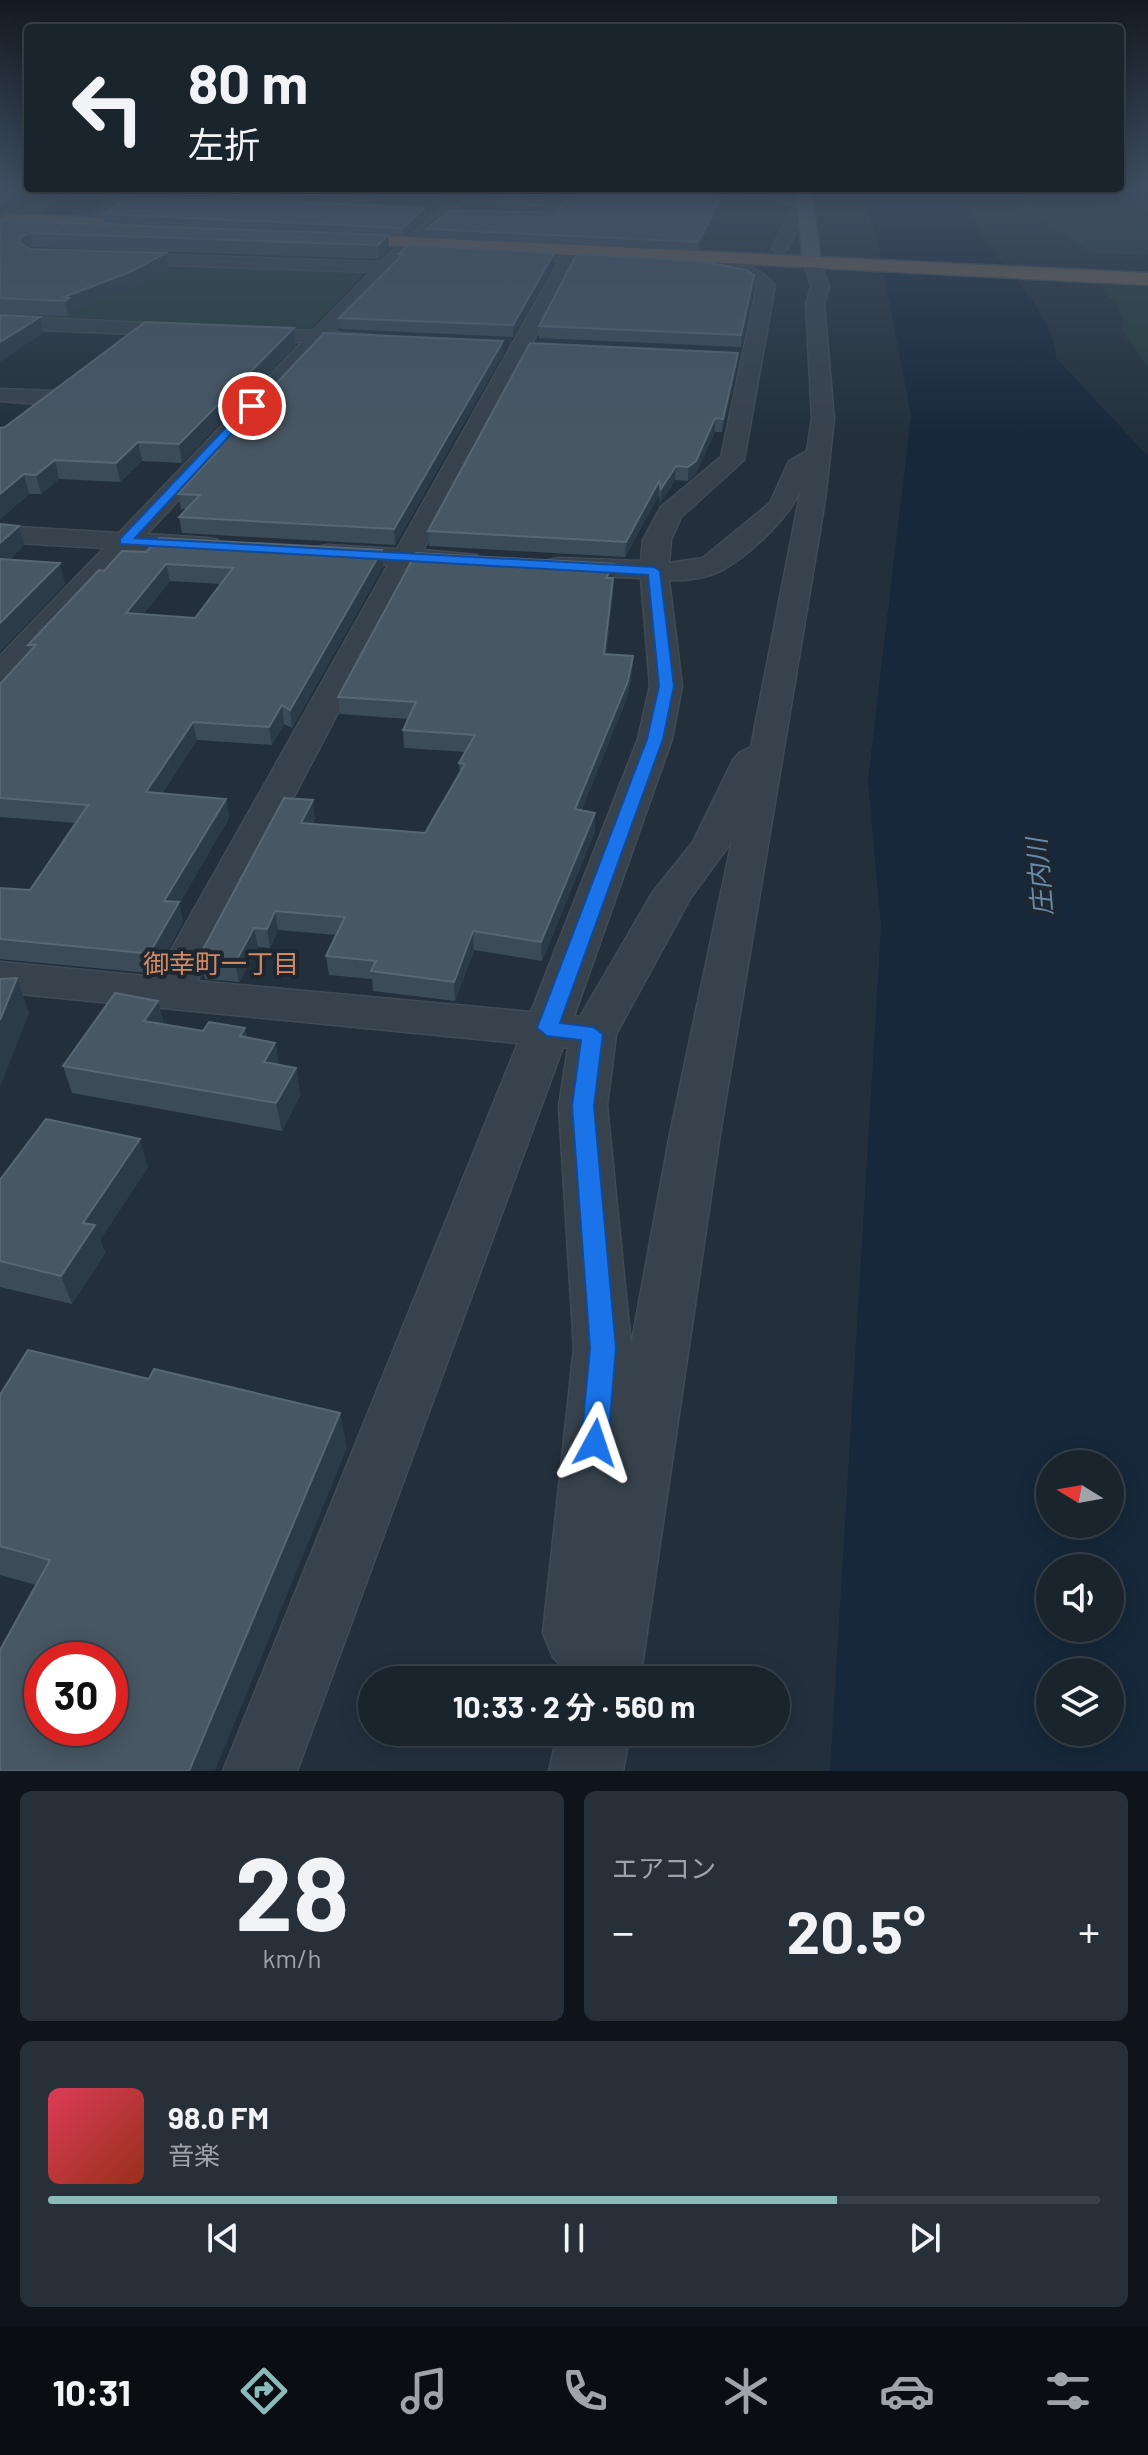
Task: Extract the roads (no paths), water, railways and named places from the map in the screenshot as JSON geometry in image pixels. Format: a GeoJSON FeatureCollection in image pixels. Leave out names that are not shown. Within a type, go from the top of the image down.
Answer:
{"type":"FeatureCollection","features":[{"type":"Feature","properties":{"kind":"highway"},"geometry":{"type":"LineString","coordinates":[[1009,271],[1148,279]]}},
{"type":"Feature","properties":{"kind":"highway"},"geometry":{"type":"LineString","coordinates":[[1113,271],[1148,272]]}},
{"type":"Feature","properties":{"kind":"street"},"geometry":{"type":"LineString","coordinates":[[0,675],[380,271]]}},
{"type":"Feature","properties":{"kind":"street"},"geometry":{"type":"LineString","coordinates":[[168,994],[562,271]]}},
{"type":"Feature","properties":{"kind":"street"},"geometry":{"type":"LineString","coordinates":[[260,1771],[570,1031],[655,739],[666,686],[654,571],[657,540],[670,513],[732,460],[747,356],[766,285],[759,276],[740,271]]}},
{"type":"Feature","properties":{"kind":"street"},"geometry":{"type":"LineString","coordinates":[[607,1666],[695,1134],[769,748],[823,419],[791,282],[792,271]]}},
{"type":"Feature","properties":{"kind":"street"},"geometry":{"type":"LineString","coordinates":[[791,282],[815,304],[820,287],[818,271]]}},
{"type":"Feature","properties":{"kind":"street"},"geometry":{"type":"LineString","coordinates":[[0,322],[395,341]]}},
{"type":"Feature","properties":{"kind":"street"},"geometry":{"type":"LineString","coordinates":[[115,350],[140,331]]}},
{"type":"Feature","properties":{"kind":"street"},"geometry":{"type":"LineString","coordinates":[[0,395],[59,393],[21,422]]}},
{"type":"Feature","properties":{"kind":"street"},"geometry":{"type":"LineString","coordinates":[[531,564],[684,572],[713,564],[781,507],[798,466],[817,452]]}},
{"type":"Feature","properties":{"kind":"street"},"geometry":{"type":"LineString","coordinates":[[0,534],[235,547]]}},
{"type":"Feature","properties":{"kind":"street"},"geometry":{"type":"LineString","coordinates":[[298,551],[500,562]]}},
{"type":"Feature","properties":{"kind":"street"},"geometry":{"type":"LineString","coordinates":[[602,1666],[577,1633],[603,1348],[583,1106],[570,1031],[711,846],[751,760],[769,748]]}},
{"type":"Feature","properties":{"kind":"street"},"geometry":{"type":"LineString","coordinates":[[0,977],[570,1031]]}},
{"type":"Feature","properties":{"kind":"street"},"geometry":{"type":"LineString","coordinates":[[586,1771],[591,1746]]}},
{"type":"Feature","properties":{"kind":"water","name":"庄内川"},"geometry":{"type":"Polygon","coordinates":[[[883,271],[1009,271],[1041,314],[1051,335],[1056,358],[1148,456],[1148,1771],[830,1771],[881,927],[868,780],[911,415],[883,271]]]}},
{"type":"Feature","properties":{"kind":"district","name":"御幸町一丁目"},"geometry":{"type":"Point","coordinates":[221,964]}}]}
